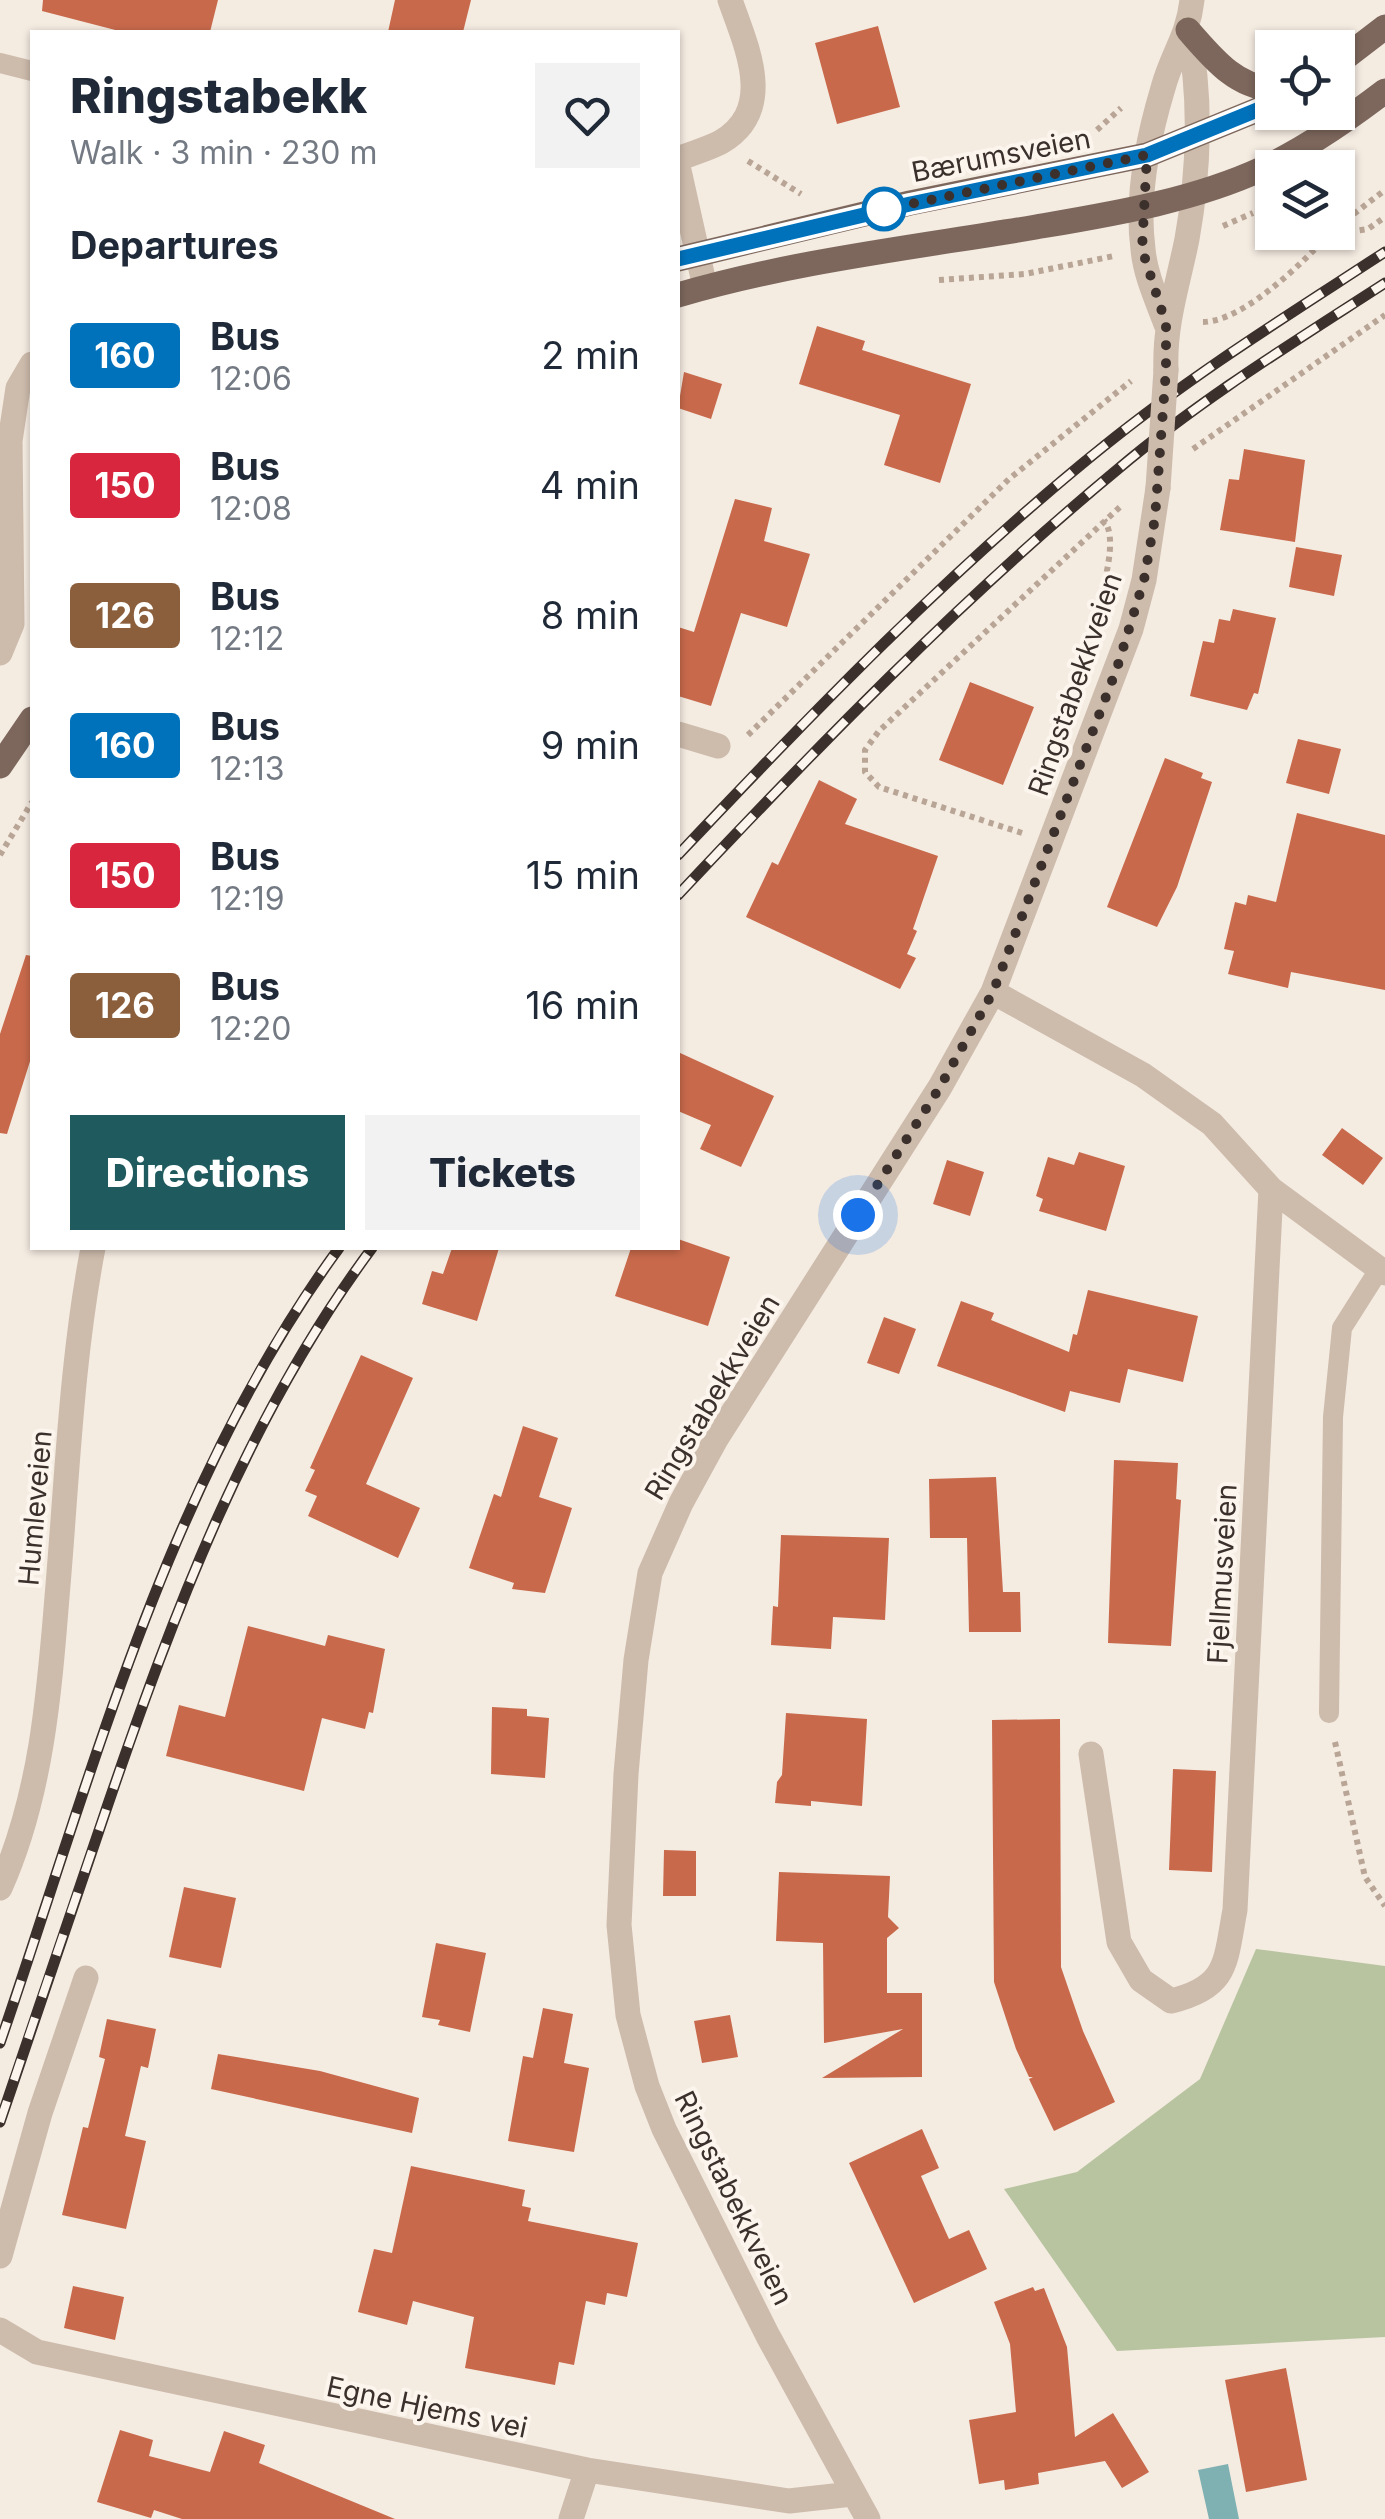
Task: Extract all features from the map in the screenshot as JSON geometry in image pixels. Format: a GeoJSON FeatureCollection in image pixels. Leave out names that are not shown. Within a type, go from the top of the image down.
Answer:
{"type":"FeatureCollection","features":[{"type":"Feature","properties":{"kind":"main road"},"geometry":{"type":"LineString","coordinates":[[1355,50],[1385,28]]}},
{"type":"Feature","properties":{"kind":"main road"},"geometry":{"type":"LineString","coordinates":[[1188,30],[1226,72],[1255,86]]}},
{"type":"Feature","properties":{"kind":"main road"},"geometry":{"type":"LineString","coordinates":[[680,295],[1142,207],[1194,192],[1263,169],[1338,126],[1385,91]]}},
{"type":"Feature","properties":{"kind":"main road","name":"Bærumsveien"},"geometry":{"type":"LineString","coordinates":[[687,256],[1147,155],[1255,112]]}},
{"type":"Feature","properties":{"kind":"main road"},"geometry":{"type":"LineString","coordinates":[[0,766],[30,722]]}},
{"type":"Feature","properties":{"kind":"street"},"geometry":{"type":"LineString","coordinates":[[680,161],[722,142],[738,128],[750,108],[756,85],[730,0]]}},
{"type":"Feature","properties":{"kind":"street","name":"Ringstabekkveien"},"geometry":{"type":"LineString","coordinates":[[1166,324],[1142,249],[1142,207],[1147,155],[1164,84],[1188,30],[1192,0]]}},
{"type":"Feature","properties":{"kind":"street","name":"Ringstabekkveien"},"geometry":{"type":"LineString","coordinates":[[868,2519],[681,2163],[656,2082],[628,2016],[619,1925],[629,1736],[650,1572],[680,1503],[716,1438],[940,1087],[993,992],[1131,629],[1144,580],[1146,492],[1166,370],[1166,324],[1194,192],[1198,79],[1188,30]]}},
{"type":"Feature","properties":{"kind":"street"},"geometry":{"type":"LineString","coordinates":[[680,183],[687,256],[705,288]]}},
{"type":"Feature","properties":{"kind":"street"},"geometry":{"type":"LineString","coordinates":[[0,654],[12,624],[10,440],[18,388],[30,367]]}},
{"type":"Feature","properties":{"kind":"street"},"geometry":{"type":"LineString","coordinates":[[680,735],[718,746]]}},
{"type":"Feature","properties":{"kind":"street"},"geometry":{"type":"LineString","coordinates":[[993,992],[1143,1075],[1212,1124],[1271,1189],[1382,1270]]}},
{"type":"Feature","properties":{"kind":"street","name":"Fjellmusveien"},"geometry":{"type":"LineString","coordinates":[[1091,1754],[1119,1942],[1141,1980],[1171,2001],[1202,1994],[1224,1968],[1235,1910],[1271,1189]]}},
{"type":"Feature","properties":{"kind":"street","name":"Humleveien"},"geometry":{"type":"LineString","coordinates":[[0,1888],[28,1807],[48,1712],[92,1250]]}},
{"type":"Feature","properties":{"kind":"street"},"geometry":{"type":"LineString","coordinates":[[0,2256],[40,2114],[86,1978]]}},
{"type":"Feature","properties":{"kind":"street","name":"Egne Hjems vei"},"geometry":{"type":"LineString","coordinates":[[0,2330],[37,2352],[587,2470],[790,2501],[852,2494]]}},
{"type":"Feature","properties":{"kind":"street"},"geometry":{"type":"LineString","coordinates":[[572,2519],[587,2470]]}},
{"type":"Feature","properties":{"kind":"lane"},"geometry":{"type":"LineString","coordinates":[[0,63],[30,70]]}},
{"type":"Feature","properties":{"kind":"lane"},"geometry":{"type":"LineString","coordinates":[[1329,1713],[1333,1417],[1342,1328],[1382,1270]]}},
{"type":"Feature","properties":{"kind":"path"},"geometry":{"type":"LineString","coordinates":[[1085,136],[1114,118],[1127,101]]}},
{"type":"Feature","properties":{"kind":"path"},"geometry":{"type":"LineString","coordinates":[[743,158],[811,200]]}},
{"type":"Feature","properties":{"kind":"path"},"geometry":{"type":"LineString","coordinates":[[1355,213],[1385,190]]}},
{"type":"Feature","properties":{"kind":"path"},"geometry":{"type":"LineString","coordinates":[[1219,228],[1255,212]]}},
{"type":"Feature","properties":{"kind":"path"},"geometry":{"type":"LineString","coordinates":[[1355,230],[1368,228],[1385,217]]}},
{"type":"Feature","properties":{"kind":"path"},"geometry":{"type":"LineString","coordinates":[[1196,322],[1225,318],[1288,276],[1314,250]]}},
{"type":"Feature","properties":{"kind":"path"},"geometry":{"type":"LineString","coordinates":[[1178,461],[1385,315]]}},
{"type":"Feature","properties":{"kind":"path"},"geometry":{"type":"LineString","coordinates":[[718,746],[734,749],[1010,479],[1136,377]]}},
{"type":"Feature","properties":{"kind":"path"},"geometry":{"type":"LineString","coordinates":[[1050,842],[879,787],[870,781],[862,760],[864,750],[879,730],[1104,520],[1146,492]]}},
{"type":"Feature","properties":{"kind":"path"},"geometry":{"type":"LineString","coordinates":[[1104,520],[1109,526],[1104,580]]}},
{"type":"Feature","properties":{"kind":"path"},"geometry":{"type":"LineString","coordinates":[[0,855],[30,805]]}},
{"type":"Feature","properties":{"kind":"path"},"geometry":{"type":"LineString","coordinates":[[1329,1713],[1364,1877],[1385,1906]]}},
{"type":"Feature","properties":{"kind":"green space"},"geometry":{"type":"Polygon","coordinates":[[[1256,1949],[1385,1966],[1385,2337],[1117,2351],[1004,2189],[1077,2172],[1200,2079],[1256,1949]]]}},
{"type":"Feature","properties":{"kind":"water"},"geometry":{"type":"Polygon","coordinates":[[[1228,2464],[1239,2519],[1209,2519],[1198,2470],[1228,2464]]]}},
{"type":"Feature","properties":{"kind":"building"},"geometry":{"type":"Polygon","coordinates":[[[43,0],[218,0],[210,30],[115,30],[42,11],[43,0]]]}},
{"type":"Feature","properties":{"kind":"building"},"geometry":{"type":"Polygon","coordinates":[[[395,0],[471,0],[464,30],[388,30],[395,0]]]}},
{"type":"Feature","properties":{"kind":"building"},"geometry":{"type":"Polygon","coordinates":[[[878,26],[900,107],[837,124],[815,43],[878,26]]]}},
{"type":"Feature","properties":{"kind":"building"},"geometry":{"type":"Polygon","coordinates":[[[817,326],[865,341],[862,350],[971,384],[940,483],[884,465],[900,415],[799,384],[817,326]]]}},
{"type":"Feature","properties":{"kind":"building"},"geometry":{"type":"Polygon","coordinates":[[[684,372],[722,384],[711,419],[680,409],[684,372]]]}},
{"type":"Feature","properties":{"kind":"building"},"geometry":{"type":"Polygon","coordinates":[[[1244,449],[1305,460],[1295,542],[1220,530],[1229,479],[1239,480],[1244,449]]]}},
{"type":"Feature","properties":{"kind":"building"},"geometry":{"type":"Polygon","coordinates":[[[735,499],[772,508],[764,541],[810,554],[787,627],[741,613],[711,706],[680,697],[680,628],[694,632],[735,499]]]}},
{"type":"Feature","properties":{"kind":"building"},"geometry":{"type":"Polygon","coordinates":[[[1296,547],[1342,555],[1334,596],[1289,587],[1296,547]]]}},
{"type":"Feature","properties":{"kind":"building"},"geometry":{"type":"Polygon","coordinates":[[[1233,609],[1276,618],[1258,694],[1254,693],[1247,710],[1190,696],[1203,641],[1214,643],[1219,619],[1230,621],[1233,609]]]}},
{"type":"Feature","properties":{"kind":"building"},"geometry":{"type":"Polygon","coordinates":[[[970,682],[1034,707],[1003,785],[939,760],[970,682]]]}},
{"type":"Feature","properties":{"kind":"building"},"geometry":{"type":"Polygon","coordinates":[[[1298,739],[1341,749],[1329,794],[1286,783],[1298,739]]]}},
{"type":"Feature","properties":{"kind":"building"},"geometry":{"type":"Polygon","coordinates":[[[1165,758],[1203,773],[1201,778],[1212,782],[1177,887],[1157,927],[1107,907],[1165,758]]]}},
{"type":"Feature","properties":{"kind":"building"},"geometry":{"type":"Polygon","coordinates":[[[819,780],[857,799],[845,824],[938,856],[907,954],[916,958],[900,989],[746,917],[772,862],[778,865],[819,780]]]}},
{"type":"Feature","properties":{"kind":"building"},"geometry":{"type":"Polygon","coordinates":[[[1297,813],[1385,835],[1385,990],[1291,972],[1288,988],[1228,974],[1234,951],[1224,949],[1235,902],[1246,905],[1248,895],[1276,902],[1297,813]]]}},
{"type":"Feature","properties":{"kind":"building"},"geometry":{"type":"Polygon","coordinates":[[[26,955],[30,956],[30,1061],[7,1134],[0,1133],[0,1034],[26,955]]]}},
{"type":"Feature","properties":{"kind":"building"},"geometry":{"type":"Polygon","coordinates":[[[680,1053],[774,1096],[741,1167],[700,1149],[711,1125],[680,1112],[680,1053]]]}},
{"type":"Feature","properties":{"kind":"building"},"geometry":{"type":"Polygon","coordinates":[[[1342,1128],[1383,1158],[1363,1185],[1322,1155],[1342,1128]]]}},
{"type":"Feature","properties":{"kind":"building"},"geometry":{"type":"Polygon","coordinates":[[[1079,1152],[1125,1166],[1106,1231],[1039,1211],[1043,1199],[1036,1196],[1048,1157],[1074,1165],[1079,1152]]]}},
{"type":"Feature","properties":{"kind":"building"},"geometry":{"type":"Polygon","coordinates":[[[947,1160],[984,1172],[970,1216],[933,1204],[947,1160]]]}},
{"type":"Feature","properties":{"kind":"building"},"geometry":{"type":"Polygon","coordinates":[[[680,1240],[730,1257],[708,1326],[615,1296],[630,1250],[680,1250],[680,1240]]]}},
{"type":"Feature","properties":{"kind":"building"},"geometry":{"type":"Polygon","coordinates":[[[451,1250],[498,1250],[477,1321],[422,1304],[432,1271],[443,1274],[451,1250]]]}},
{"type":"Feature","properties":{"kind":"building"},"geometry":{"type":"Polygon","coordinates":[[[1088,1290],[1198,1316],[1183,1382],[1128,1369],[1120,1403],[1070,1391],[1065,1412],[937,1366],[961,1301],[994,1313],[991,1320],[1069,1352],[1088,1290]]]}},
{"type":"Feature","properties":{"kind":"building"},"geometry":{"type":"Polygon","coordinates":[[[884,1317],[916,1329],[899,1374],[867,1363],[884,1317]]]}},
{"type":"Feature","properties":{"kind":"building"},"geometry":{"type":"Polygon","coordinates":[[[361,1355],[413,1378],[366,1484],[420,1508],[398,1558],[308,1516],[317,1496],[305,1491],[315,1470],[310,1468],[361,1355]]]}},
{"type":"Feature","properties":{"kind":"building"},"geometry":{"type":"Polygon","coordinates":[[[523,1426],[558,1438],[539,1497],[572,1508],[545,1593],[512,1589],[514,1583],[469,1568],[494,1494],[501,1497],[523,1426]]]}},
{"type":"Feature","properties":{"kind":"building"},"geometry":{"type":"Polygon","coordinates":[[[1114,1460],[1178,1463],[1176,1499],[1181,1500],[1171,1646],[1108,1643],[1114,1460]]]}},
{"type":"Feature","properties":{"kind":"building"},"geometry":{"type":"Polygon","coordinates":[[[996,1477],[1003,1592],[1020,1592],[1021,1632],[969,1632],[967,1538],[930,1538],[929,1479],[996,1477]]]}},
{"type":"Feature","properties":{"kind":"building"},"geometry":{"type":"Polygon","coordinates":[[[781,1535],[889,1538],[885,1620],[833,1617],[831,1649],[771,1645],[773,1606],[778,1607],[781,1535]]]}},
{"type":"Feature","properties":{"kind":"building"},"geometry":{"type":"Polygon","coordinates":[[[248,1626],[325,1646],[328,1635],[385,1649],[373,1713],[369,1712],[365,1729],[322,1718],[304,1791],[166,1756],[179,1705],[225,1717],[248,1626]]]}},
{"type":"Feature","properties":{"kind":"building"},"geometry":{"type":"Polygon","coordinates":[[[492,1707],[527,1709],[527,1716],[549,1718],[545,1778],[491,1774],[492,1707]]]}},
{"type":"Feature","properties":{"kind":"building"},"geometry":{"type":"Polygon","coordinates":[[[786,1713],[867,1719],[862,1806],[811,1801],[811,1806],[775,1803],[777,1782],[782,1775],[786,1713]]]}},
{"type":"Feature","properties":{"kind":"building"},"geometry":{"type":"Polygon","coordinates":[[[1060,1719],[1061,1967],[1083,2031],[1115,2102],[1054,2131],[1029,2079],[1033,2077],[1029,2077],[1016,2049],[994,1982],[992,1720],[1060,1719]]]}},
{"type":"Feature","properties":{"kind":"building"},"geometry":{"type":"Polygon","coordinates":[[[1173,1769],[1216,1771],[1212,1872],[1169,1870],[1173,1769]]]}},
{"type":"Feature","properties":{"kind":"building"},"geometry":{"type":"Polygon","coordinates":[[[664,1850],[696,1851],[696,1896],[663,1896],[664,1850]]]}},
{"type":"Feature","properties":{"kind":"building"},"geometry":{"type":"Polygon","coordinates":[[[779,1872],[890,1876],[888,1917],[899,1928],[887,1938],[887,1993],[922,1993],[922,2077],[822,2078],[903,2029],[824,2043],[823,1943],[776,1941],[779,1872]]]}},
{"type":"Feature","properties":{"kind":"building"},"geometry":{"type":"Polygon","coordinates":[[[184,1887],[236,1898],[221,1968],[169,1957],[184,1887]]]}},
{"type":"Feature","properties":{"kind":"building"},"geometry":{"type":"Polygon","coordinates":[[[436,1943],[486,1953],[470,2032],[422,2017],[436,1943]]]}},
{"type":"Feature","properties":{"kind":"building"},"geometry":{"type":"Polygon","coordinates":[[[543,2008],[573,2014],[564,2063],[589,2068],[574,2152],[508,2141],[523,2056],[533,2058],[543,2008]]]}},
{"type":"Feature","properties":{"kind":"building"},"geometry":{"type":"Polygon","coordinates":[[[730,2015],[738,2057],[702,2063],[694,2021],[730,2015]]]}},
{"type":"Feature","properties":{"kind":"building"},"geometry":{"type":"Polygon","coordinates":[[[107,2019],[156,2029],[148,2068],[141,2066],[125,2136],[146,2141],[126,2229],[62,2215],[83,2127],[88,2128],[105,2059],[99,2057],[107,2019]]]}},
{"type":"Feature","properties":{"kind":"building"},"geometry":{"type":"Polygon","coordinates":[[[218,2054],[320,2071],[419,2098],[412,2133],[211,2089],[218,2054]]]}},
{"type":"Feature","properties":{"kind":"building"},"geometry":{"type":"Polygon","coordinates":[[[922,2129],[939,2168],[921,2176],[949,2239],[969,2230],[987,2269],[914,2303],[849,2163],[922,2129]]]}},
{"type":"Feature","properties":{"kind":"building"},"geometry":{"type":"Polygon","coordinates":[[[411,2166],[525,2190],[522,2206],[531,2208],[528,2221],[638,2243],[627,2297],[607,2293],[605,2305],[586,2301],[574,2365],[559,2362],[555,2385],[465,2368],[474,2317],[413,2301],[407,2325],[358,2312],[374,2249],[392,2253],[411,2166]]]}},
{"type":"Feature","properties":{"kind":"building"},"geometry":{"type":"Polygon","coordinates":[[[73,2286],[124,2297],[115,2340],[64,2328],[73,2286]]]}},
{"type":"Feature","properties":{"kind":"building"},"geometry":{"type":"Polygon","coordinates":[[[1033,2287],[1035,2291],[1044,2288],[1067,2347],[1075,2437],[1113,2413],[1149,2472],[1122,2488],[1105,2461],[1038,2473],[1039,2484],[1005,2490],[1004,2480],[979,2484],[969,2420],[1016,2412],[1010,2344],[994,2302],[1033,2287]]]}},
{"type":"Feature","properties":{"kind":"building"},"geometry":{"type":"Polygon","coordinates":[[[1286,2368],[1307,2480],[1246,2492],[1225,2380],[1286,2368]]]}},
{"type":"Feature","properties":{"kind":"building"},"geometry":{"type":"Polygon","coordinates":[[[120,2430],[153,2440],[149,2456],[210,2472],[224,2431],[265,2445],[259,2463],[395,2519],[182,2519],[154,2510],[151,2518],[97,2502],[120,2430]]]}},
{"type":"Feature","properties":{"kind":"railway"},"geometry":{"type":"LineString","coordinates":[[680,853],[884,643],[1047,493],[1172,394],[1385,252]]}},
{"type":"Feature","properties":{"kind":"railway"},"geometry":{"type":"LineString","coordinates":[[680,893],[891,675],[1060,519],[1182,419],[1385,283]]}},
{"type":"Feature","properties":{"kind":"railway"},"geometry":{"type":"LineString","coordinates":[[0,2043],[103,1734],[181,1531],[227,1433],[279,1338],[338,1250]]}},
{"type":"Feature","properties":{"kind":"railway"},"geometry":{"type":"LineString","coordinates":[[0,2122],[133,1733],[218,1517],[287,1379],[371,1250]]}},
{"type":"Feature","properties":{"kind":"bus line","name":"160"},"geometry":{"type":"LineString","coordinates":[[680,258],[759,237],[1147,155],[1255,113]]}},
{"type":"Feature","properties":{"kind":"route"},"geometry":{"type":"LineString","coordinates":[[858,1215],[940,1087],[993,992],[1117,668],[1144,580],[1155,518],[1166,370],[1166,324],[1142,249],[1147,155],[872,212],[884,209]]}}]}
